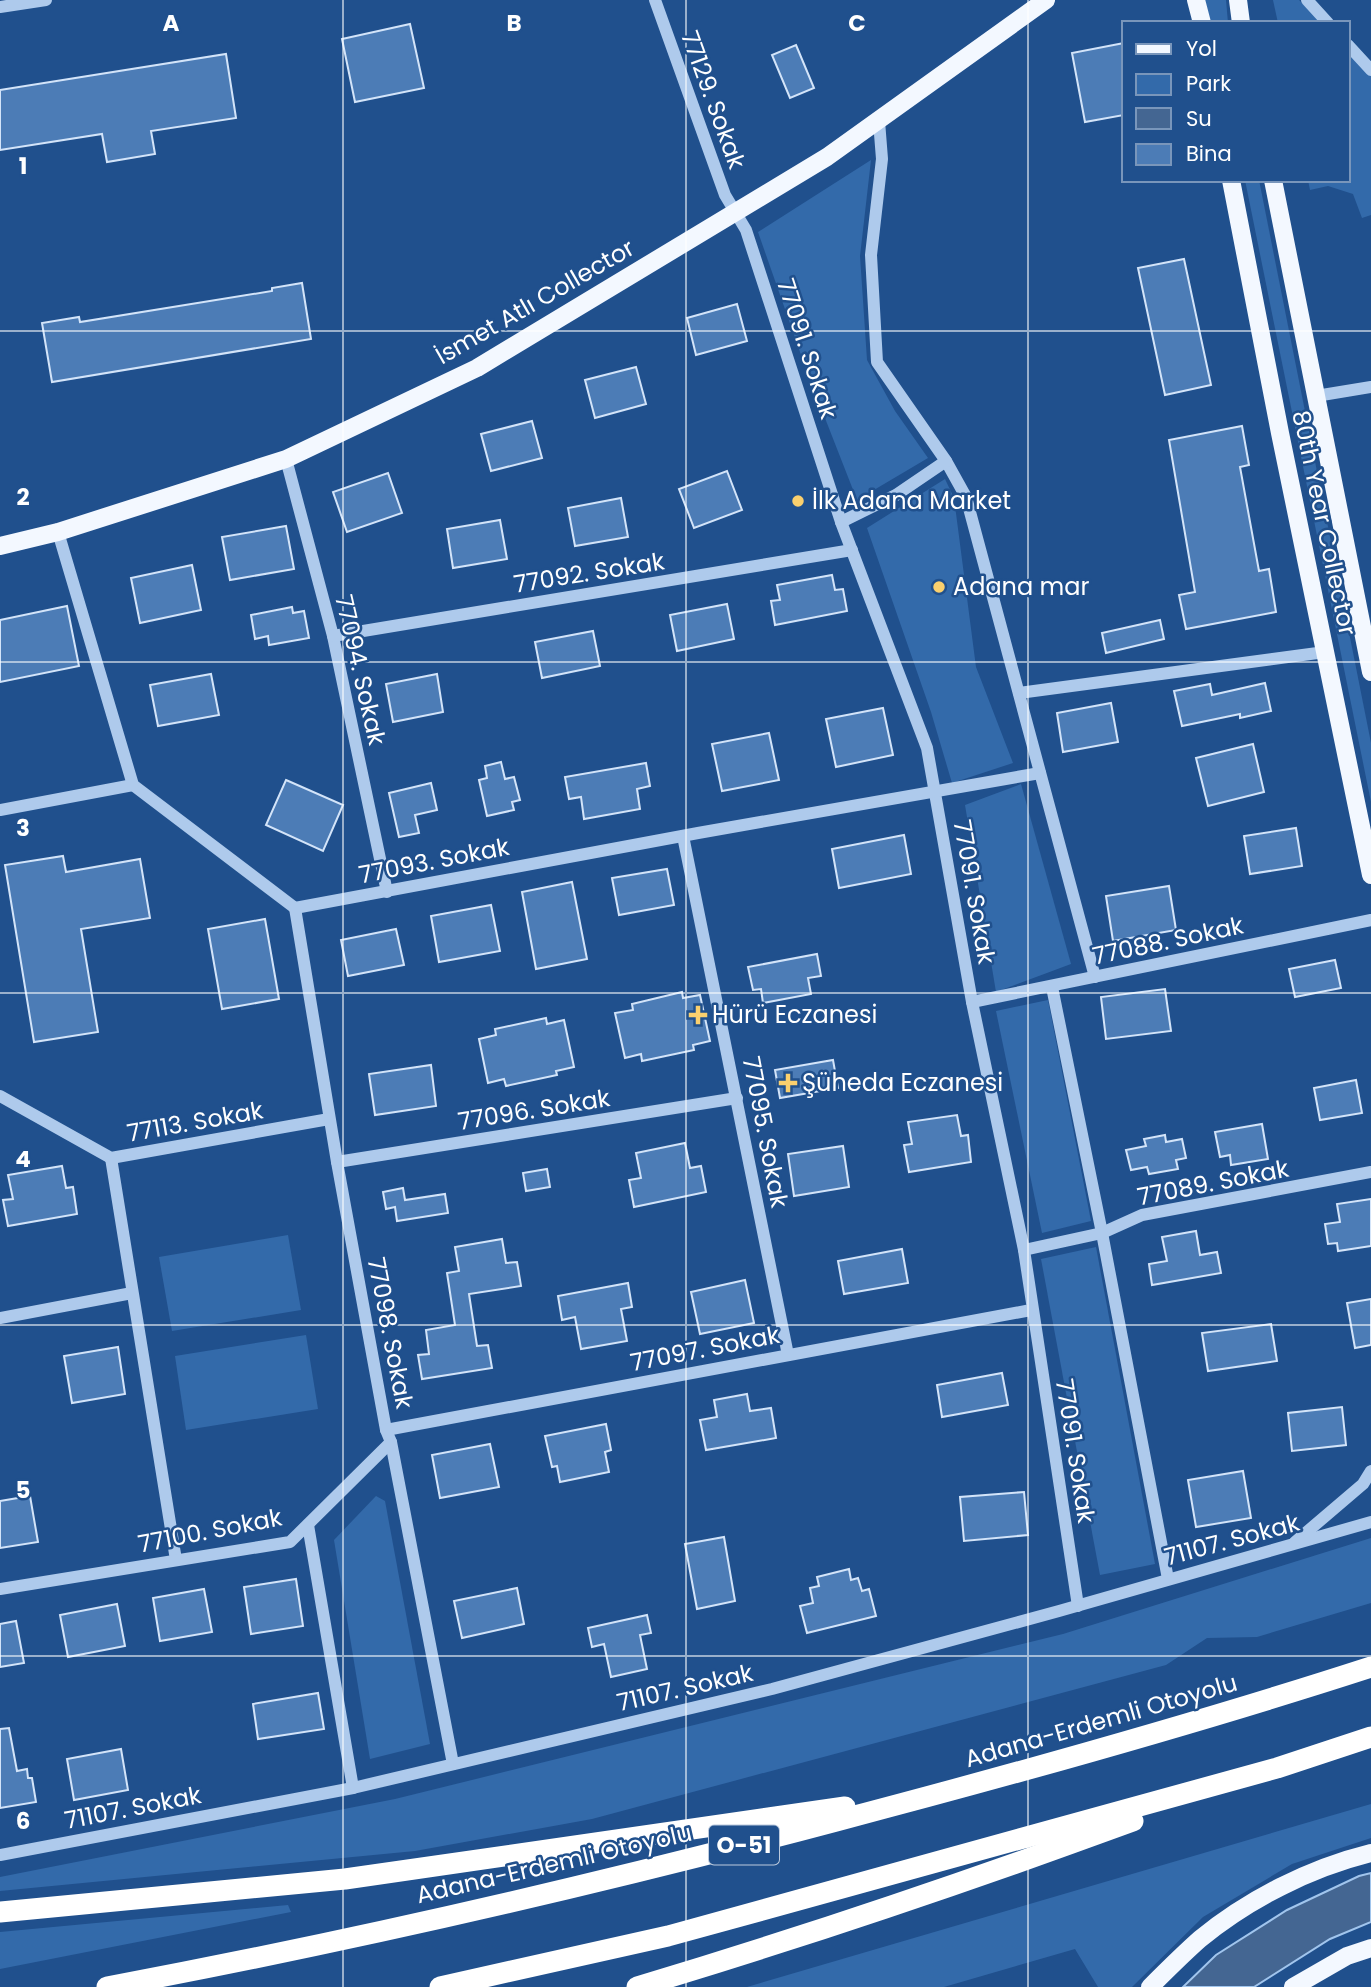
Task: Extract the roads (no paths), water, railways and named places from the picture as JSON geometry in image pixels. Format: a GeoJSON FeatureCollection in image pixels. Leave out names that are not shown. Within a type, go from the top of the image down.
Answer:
{"type":"FeatureCollection","features":[{"type":"Feature","properties":{"kind":"highway","name":"Adana-Erdemli Otoyolu"},"geometry":{"type":"LineString","coordinates":[[107,1987],[241,1962],[629,1876],[937,1795],[1270,1700],[1371,1667]]}},
{"type":"Feature","properties":{"kind":"highway"},"geometry":{"type":"LineString","coordinates":[[637,1987],[949,1888],[1277,1768],[1371,1737]]}},
{"type":"Feature","properties":{"kind":"highway"},"geometry":{"type":"LineString","coordinates":[[440,1987],[668,1936],[1277,1768]]}},
{"type":"Feature","properties":{"kind":"highway"},"geometry":{"type":"LineString","coordinates":[[0,1912],[345,1879],[937,1795]]}},
{"type":"Feature","properties":{"kind":"main road","name":"İsmet Atlı Collector"},"geometry":{"type":"LineString","coordinates":[[0,546],[58,532],[286,458],[477,368],[827,157],[1046,0]]}},
{"type":"Feature","properties":{"kind":"main road"},"geometry":{"type":"LineString","coordinates":[[1196,0],[1201,21]]}},
{"type":"Feature","properties":{"kind":"main road"},"geometry":{"type":"LineString","coordinates":[[1238,0],[1241,21]]}},
{"type":"Feature","properties":{"kind":"main road","name":"80th Year Collector"},"geometry":{"type":"LineString","coordinates":[[1231,182],[1371,875]]}},
{"type":"Feature","properties":{"kind":"main road","name":"80th Year Collector"},"geometry":{"type":"LineString","coordinates":[[1273,182],[1370,664]]}},
{"type":"Feature","properties":{"kind":"main road"},"geometry":{"type":"LineString","coordinates":[[1150,1987],[1201,1939],[1260,1897],[1340,1860],[1371,1853]]}},
{"type":"Feature","properties":{"kind":"main road"},"geometry":{"type":"LineString","coordinates":[[1293,1987],[1347,1956],[1371,1948]]}},
{"type":"Feature","properties":{"kind":"street"},"geometry":{"type":"LineString","coordinates":[[0,7],[46,0]]}},
{"type":"Feature","properties":{"kind":"street","name":"77129. Sokak"},"geometry":{"type":"LineString","coordinates":[[655,0],[733,213]]}},
{"type":"Feature","properties":{"kind":"street"},"geometry":{"type":"LineString","coordinates":[[1307,0],[1326,21]]}},
{"type":"Feature","properties":{"kind":"street"},"geometry":{"type":"LineString","coordinates":[[1350,47],[1371,70]]}},
{"type":"Feature","properties":{"kind":"street"},"geometry":{"type":"LineString","coordinates":[[879,121],[882,159],[871,255],[877,362],[946,461],[966,497],[1094,977]]}},
{"type":"Feature","properties":{"kind":"street","name":"77091. Sokak"},"geometry":{"type":"LineString","coordinates":[[733,213],[746,230],[841,522],[927,748],[972,1002],[1024,1250],[1078,1606]]}},
{"type":"Feature","properties":{"kind":"street"},"geometry":{"type":"LineString","coordinates":[[1316,396],[1371,387]]}},
{"type":"Feature","properties":{"kind":"street","name":"77094. Sokak"},"geometry":{"type":"LineString","coordinates":[[286,458],[332,636],[387,891]]}},
{"type":"Feature","properties":{"kind":"street"},"geometry":{"type":"LineString","coordinates":[[841,522],[896,495],[946,461]]}},
{"type":"Feature","properties":{"kind":"street"},"geometry":{"type":"LineString","coordinates":[[58,532],[133,785],[295,908]]}},
{"type":"Feature","properties":{"kind":"street","name":"77092. Sokak"},"geometry":{"type":"LineString","coordinates":[[332,636],[852,550]]}},
{"type":"Feature","properties":{"kind":"street"},"geometry":{"type":"LineString","coordinates":[[1019,693],[1325,652]]}},
{"type":"Feature","properties":{"kind":"street","name":"77093. Sokak"},"geometry":{"type":"LineString","coordinates":[[295,908],[683,835],[1040,774]]}},
{"type":"Feature","properties":{"kind":"street"},"geometry":{"type":"LineString","coordinates":[[0,810],[133,785]]}},
{"type":"Feature","properties":{"kind":"street","name":"77095. Sokak"},"geometry":{"type":"LineString","coordinates":[[683,835],[788,1355]]}},
{"type":"Feature","properties":{"kind":"street","name":"77098. Sokak"},"geometry":{"type":"LineString","coordinates":[[295,908],[329,1119],[453,1764]]}},
{"type":"Feature","properties":{"kind":"street","name":"77088. Sokak"},"geometry":{"type":"LineString","coordinates":[[972,1002],[1371,920]]}},
{"type":"Feature","properties":{"kind":"street"},"geometry":{"type":"LineString","coordinates":[[1052,986],[1168,1579]]}},
{"type":"Feature","properties":{"kind":"street","name":"77113. Sokak"},"geometry":{"type":"LineString","coordinates":[[0,1096],[111,1158],[329,1119]]}},
{"type":"Feature","properties":{"kind":"street","name":"77096. Sokak"},"geometry":{"type":"LineString","coordinates":[[337,1162],[737,1098]]}},
{"type":"Feature","properties":{"kind":"street"},"geometry":{"type":"LineString","coordinates":[[111,1158],[176,1560]]}},
{"type":"Feature","properties":{"kind":"street","name":"77089. Sokak"},"geometry":{"type":"LineString","coordinates":[[1024,1250],[1102,1233],[1142,1215],[1371,1172]]}},
{"type":"Feature","properties":{"kind":"street"},"geometry":{"type":"LineString","coordinates":[[0,1318],[132,1293]]}},
{"type":"Feature","properties":{"kind":"street","name":"77097. Sokak"},"geometry":{"type":"LineString","coordinates":[[389,1436],[788,1355],[1031,1310]]}},
{"type":"Feature","properties":{"kind":"street","name":"77100. Sokak"},"geometry":{"type":"LineString","coordinates":[[0,1589],[290,1542],[389,1436]]}},
{"type":"Feature","properties":{"kind":"street"},"geometry":{"type":"LineString","coordinates":[[1290,1547],[1363,1484],[1371,1471]]}},
{"type":"Feature","properties":{"kind":"street","name":"71107. Sokak"},"geometry":{"type":"LineString","coordinates":[[0,1855],[353,1788],[772,1689],[1290,1547],[1371,1522]]}},
{"type":"Feature","properties":{"kind":"street"},"geometry":{"type":"LineString","coordinates":[[308,1525],[353,1788]]}},
{"type":"Feature","properties":{"kind":"water"},"geometry":{"type":"Polygon","coordinates":[[[1371,1873],[1371,1922],[1330,1939],[1254,1987],[1183,1987],[1216,1955],[1287,1910],[1371,1873]]]}},
{"type":"Feature","properties":{"kind":"place","name":"İlk Adana Market"},"geometry":{"type":"Point","coordinates":[798,501]}},
{"type":"Feature","properties":{"kind":"place","name":"Adana mar"},"geometry":{"type":"Point","coordinates":[939,587]}},
{"type":"Feature","properties":{"kind":"place","name":"Hürü Eczanesi"},"geometry":{"type":"Point","coordinates":[698,1015]}},
{"type":"Feature","properties":{"kind":"place","name":"Şüheda Eczanesi"},"geometry":{"type":"Point","coordinates":[788,1083]}}]}
